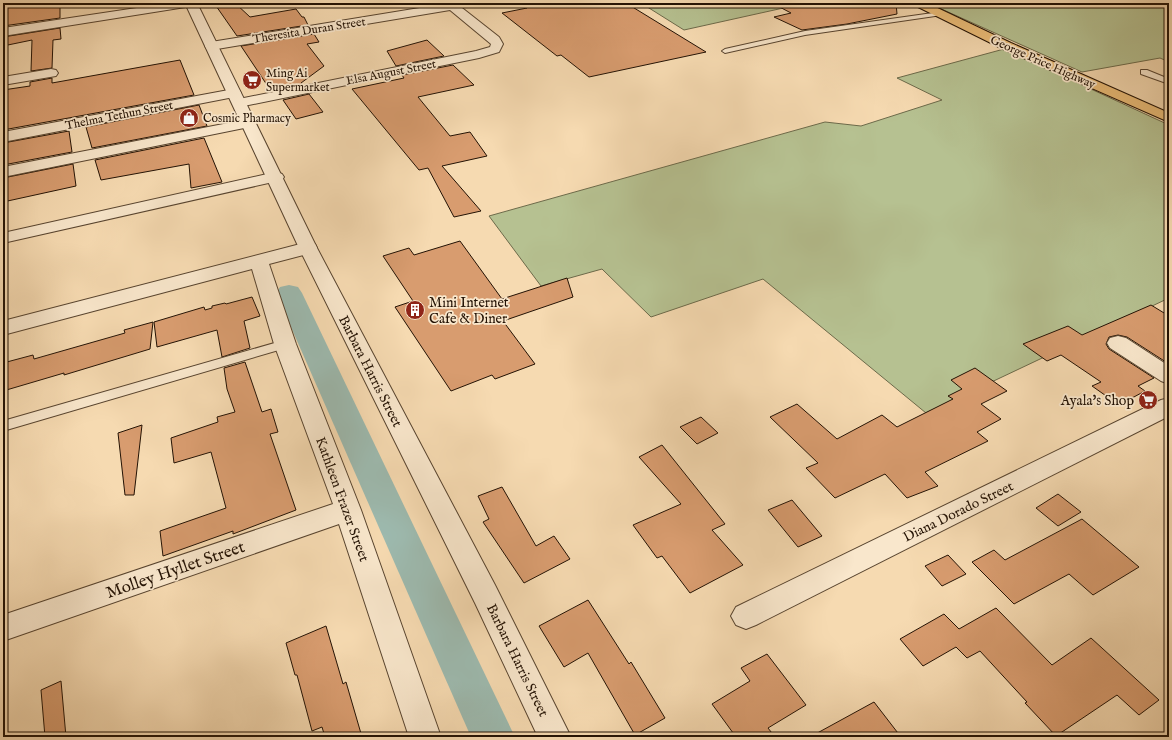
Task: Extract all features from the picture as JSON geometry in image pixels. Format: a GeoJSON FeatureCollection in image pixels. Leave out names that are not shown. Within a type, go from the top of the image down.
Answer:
{"type":"FeatureCollection","features":[{"type":"Feature","properties":{"kind":"main road","name":"George Price Highway"},"geometry":{"type":"LineString","coordinates":[[918,3],[1007,46],[1169,118]]}},
{"type":"Feature","properties":{"kind":"street"},"geometry":{"type":"LineString","coordinates":[[3,32],[191,3]]}},
{"type":"Feature","properties":{"kind":"street","name":"Barbara Harris Street"},"geometry":{"type":"LineString","coordinates":[[191,3],[276,177],[308,248],[485,594],[555,737]]}},
{"type":"Feature","properties":{"kind":"street","name":"Theresita Duran Street"},"geometry":{"type":"LineString","coordinates":[[211,46],[451,4]]}},
{"type":"Feature","properties":{"kind":"street","name":"Elsa August Street"},"geometry":{"type":"LineString","coordinates":[[237,98],[479,54],[495,49],[497,44],[495,40],[451,4]]}},
{"type":"Feature","properties":{"kind":"street"},"geometry":{"type":"LineString","coordinates":[[3,81],[50,73]]}},
{"type":"Feature","properties":{"kind":"street","name":"Thelma Tethun Street"},"geometry":{"type":"LineString","coordinates":[[3,137],[237,98]]}},
{"type":"Feature","properties":{"kind":"street"},"geometry":{"type":"LineString","coordinates":[[3,172],[249,123]]}},
{"type":"Feature","properties":{"kind":"street"},"geometry":{"type":"LineString","coordinates":[[3,238],[276,177]]}},
{"type":"Feature","properties":{"kind":"street"},"geometry":{"type":"LineString","coordinates":[[3,328],[308,248]]}},
{"type":"Feature","properties":{"kind":"street","name":"Kathleen Frazer Street"},"geometry":{"type":"LineString","coordinates":[[260,261],[285,344],[348,510],[425,737]]}},
{"type":"Feature","properties":{"kind":"street"},"geometry":{"type":"LineString","coordinates":[[1118,343],[1169,376]]}},
{"type":"Feature","properties":{"kind":"street","name":"Diana Dorado Street"},"geometry":{"type":"LineString","coordinates":[[746,616],[1169,406]]}},
{"type":"Feature","properties":{"kind":"street","name":"Molley Hyllet Street"},"geometry":{"type":"LineString","coordinates":[[3,628],[348,510]]}},
{"type":"Feature","properties":{"kind":"lane"},"geometry":{"type":"LineString","coordinates":[[725,50],[805,33],[940,14]]}},
{"type":"Feature","properties":{"kind":"lane"},"geometry":{"type":"LineString","coordinates":[[1144,72],[1169,82]]}},
{"type":"Feature","properties":{"kind":"lane"},"geometry":{"type":"LineString","coordinates":[[3,426],[285,344]]}},
{"type":"Feature","properties":{"kind":"green space"},"geometry":{"type":"Polygon","coordinates":[[[641,3],[806,3],[684,30],[641,3]]]}},
{"type":"Feature","properties":{"kind":"green space"},"geometry":{"type":"Polygon","coordinates":[[[928,3],[1169,3],[1169,62],[1160,58],[1082,72],[928,3]]]}},
{"type":"Feature","properties":{"kind":"green space"},"geometry":{"type":"Polygon","coordinates":[[[1004,49],[1169,125],[1169,298],[926,413],[763,279],[651,317],[602,269],[541,286],[489,216],[825,122],[861,126],[942,100],[897,78],[1004,49]]]}},
{"type":"Feature","properties":{"kind":"building"},"geometry":{"type":"Polygon","coordinates":[[[3,3],[60,3],[60,18],[3,26],[3,3]]]}},
{"type":"Feature","properties":{"kind":"building"},"geometry":{"type":"Polygon","coordinates":[[[214,3],[235,3],[250,17],[296,9],[302,17],[304,17],[308,25],[237,36],[214,3]]]}},
{"type":"Feature","properties":{"kind":"building"},"geometry":{"type":"Polygon","coordinates":[[[519,3],[626,3],[706,52],[589,77],[561,55],[557,56],[502,13],[527,8],[519,3]]]}},
{"type":"Feature","properties":{"kind":"building"},"geometry":{"type":"Polygon","coordinates":[[[772,3],[896,3],[897,14],[847,24],[802,30],[774,17],[791,13],[772,3]]]}},
{"type":"Feature","properties":{"kind":"building"},"geometry":{"type":"Polygon","coordinates":[[[60,28],[61,39],[53,40],[52,68],[31,71],[32,40],[3,46],[3,37],[60,28]]]}},
{"type":"Feature","properties":{"kind":"building"},"geometry":{"type":"Polygon","coordinates":[[[314,34],[319,42],[307,44],[324,66],[301,83],[302,85],[271,91],[241,46],[314,34]]]}},
{"type":"Feature","properties":{"kind":"building"},"geometry":{"type":"Polygon","coordinates":[[[427,40],[444,56],[396,66],[387,51],[427,40]]]}},
{"type":"Feature","properties":{"kind":"building"},"geometry":{"type":"Polygon","coordinates":[[[180,60],[194,95],[3,130],[3,90],[30,86],[30,82],[52,78],[52,83],[180,60]]]}},
{"type":"Feature","properties":{"kind":"building"},"geometry":{"type":"Polygon","coordinates":[[[453,65],[474,85],[418,97],[450,136],[470,132],[487,156],[442,166],[481,211],[454,217],[428,168],[419,170],[352,89],[404,78],[402,75],[453,65]]]}},
{"type":"Feature","properties":{"kind":"building"},"geometry":{"type":"Polygon","coordinates":[[[309,94],[323,112],[296,119],[283,100],[309,94]]]}},
{"type":"Feature","properties":{"kind":"building"},"geometry":{"type":"Polygon","coordinates":[[[199,105],[207,126],[92,148],[86,127],[199,105]]]}},
{"type":"Feature","properties":{"kind":"building"},"geometry":{"type":"Polygon","coordinates":[[[69,131],[72,152],[3,165],[3,143],[69,131]]]}},
{"type":"Feature","properties":{"kind":"building"},"geometry":{"type":"Polygon","coordinates":[[[204,138],[222,182],[191,188],[189,164],[101,180],[95,160],[204,138]]]}},
{"type":"Feature","properties":{"kind":"building"},"geometry":{"type":"Polygon","coordinates":[[[73,164],[76,186],[3,202],[3,178],[73,164]]]}},
{"type":"Feature","properties":{"kind":"building"},"geometry":{"type":"Polygon","coordinates":[[[460,241],[502,299],[567,278],[573,297],[503,321],[535,364],[495,379],[492,375],[451,391],[395,307],[413,301],[383,256],[409,248],[414,255],[460,241]]]}},
{"type":"Feature","properties":{"kind":"building"},"geometry":{"type":"Polygon","coordinates":[[[252,297],[260,316],[244,321],[250,348],[222,357],[217,330],[157,347],[154,322],[204,307],[205,310],[212,308],[212,306],[252,297]]]}},
{"type":"Feature","properties":{"kind":"building"},"geometry":{"type":"Polygon","coordinates":[[[1151,305],[1169,316],[1169,364],[1127,337],[1118,335],[1109,337],[1106,344],[1109,349],[1154,378],[1138,386],[1145,391],[1119,405],[1092,386],[1101,382],[1061,355],[1047,361],[1023,344],[1068,326],[1082,335],[1151,305]]]}},
{"type":"Feature","properties":{"kind":"building"},"geometry":{"type":"Polygon","coordinates":[[[153,322],[150,349],[64,375],[64,373],[3,391],[3,363],[33,355],[34,359],[125,333],[124,330],[153,322]]]}},
{"type":"Feature","properties":{"kind":"building"},"geometry":{"type":"Polygon","coordinates":[[[245,362],[262,412],[271,409],[278,432],[270,434],[296,510],[233,534],[233,531],[163,556],[160,531],[226,508],[211,452],[174,463],[171,438],[218,422],[217,417],[235,412],[227,389],[224,368],[245,362]]]}},
{"type":"Feature","properties":{"kind":"building"},"geometry":{"type":"Polygon","coordinates":[[[975,368],[1007,391],[981,404],[1001,419],[977,432],[988,441],[925,472],[938,486],[907,498],[885,474],[835,498],[806,468],[818,463],[770,417],[797,404],[837,439],[882,415],[897,427],[953,399],[948,396],[962,389],[951,380],[975,368]]]}},
{"type":"Feature","properties":{"kind":"building"},"geometry":{"type":"Polygon","coordinates":[[[701,417],[718,433],[697,444],[680,427],[701,417]]]}},
{"type":"Feature","properties":{"kind":"building"},"geometry":{"type":"Polygon","coordinates":[[[142,425],[134,495],[125,495],[118,433],[142,425]]]}},
{"type":"Feature","properties":{"kind":"building"},"geometry":{"type":"Polygon","coordinates":[[[662,445],[725,524],[712,530],[743,565],[690,593],[662,556],[657,558],[633,525],[681,504],[639,457],[662,445]]]}},
{"type":"Feature","properties":{"kind":"building"},"geometry":{"type":"Polygon","coordinates":[[[502,487],[536,546],[554,536],[570,559],[524,583],[483,522],[489,519],[478,496],[502,487]]]}},
{"type":"Feature","properties":{"kind":"building"},"geometry":{"type":"Polygon","coordinates":[[[1058,494],[1081,512],[1058,526],[1036,508],[1058,494]]]}},
{"type":"Feature","properties":{"kind":"building"},"geometry":{"type":"Polygon","coordinates":[[[792,500],[822,536],[798,547],[768,510],[792,500]]]}},
{"type":"Feature","properties":{"kind":"building"},"geometry":{"type":"Polygon","coordinates":[[[1082,519],[1139,567],[1093,595],[1069,574],[1014,604],[972,562],[994,550],[1005,560],[1082,519]]]}},
{"type":"Feature","properties":{"kind":"building"},"geometry":{"type":"Polygon","coordinates":[[[948,555],[966,574],[942,586],[925,566],[948,555]]]}},
{"type":"Feature","properties":{"kind":"building"},"geometry":{"type":"Polygon","coordinates":[[[588,600],[629,664],[631,662],[665,718],[635,735],[588,653],[564,667],[539,626],[588,600]]]}},
{"type":"Feature","properties":{"kind":"building"},"geometry":{"type":"Polygon","coordinates":[[[996,608],[1052,665],[1091,638],[1159,700],[1139,715],[1117,695],[1056,736],[980,651],[967,658],[956,647],[923,666],[900,639],[944,614],[959,629],[996,608]]]}},
{"type":"Feature","properties":{"kind":"building"},"geometry":{"type":"Polygon","coordinates":[[[326,626],[343,684],[346,682],[362,737],[325,737],[322,727],[312,731],[297,675],[295,675],[286,643],[326,626]]]}},
{"type":"Feature","properties":{"kind":"building"},"geometry":{"type":"Polygon","coordinates":[[[767,654],[806,705],[768,728],[775,737],[736,737],[712,704],[750,681],[741,668],[767,654]]]}},
{"type":"Feature","properties":{"kind":"building"},"geometry":{"type":"Polygon","coordinates":[[[61,681],[66,737],[45,737],[41,690],[61,681]]]}},
{"type":"Feature","properties":{"kind":"building"},"geometry":{"type":"Polygon","coordinates":[[[874,702],[901,737],[810,737],[874,702]]]}},
{"type":"Feature","properties":{"kind":"waterway"},"geometry":{"type":"LineString","coordinates":[[289,293],[493,737]]}},
{"type":"Feature","properties":{"kind":"place","name":"Ming Ai Supermarket"},"geometry":{"type":"Point","coordinates":[252,80]}},
{"type":"Feature","properties":{"kind":"place","name":"Cosmic Pharmacy"},"geometry":{"type":"Point","coordinates":[189,118]}},
{"type":"Feature","properties":{"kind":"place","name":"Mini Internet Cafe & Diner"},"geometry":{"type":"Point","coordinates":[415,310]}},
{"type":"Feature","properties":{"kind":"place","name":"Ayala's Shop"},"geometry":{"type":"Point","coordinates":[1148,400]}}]}
